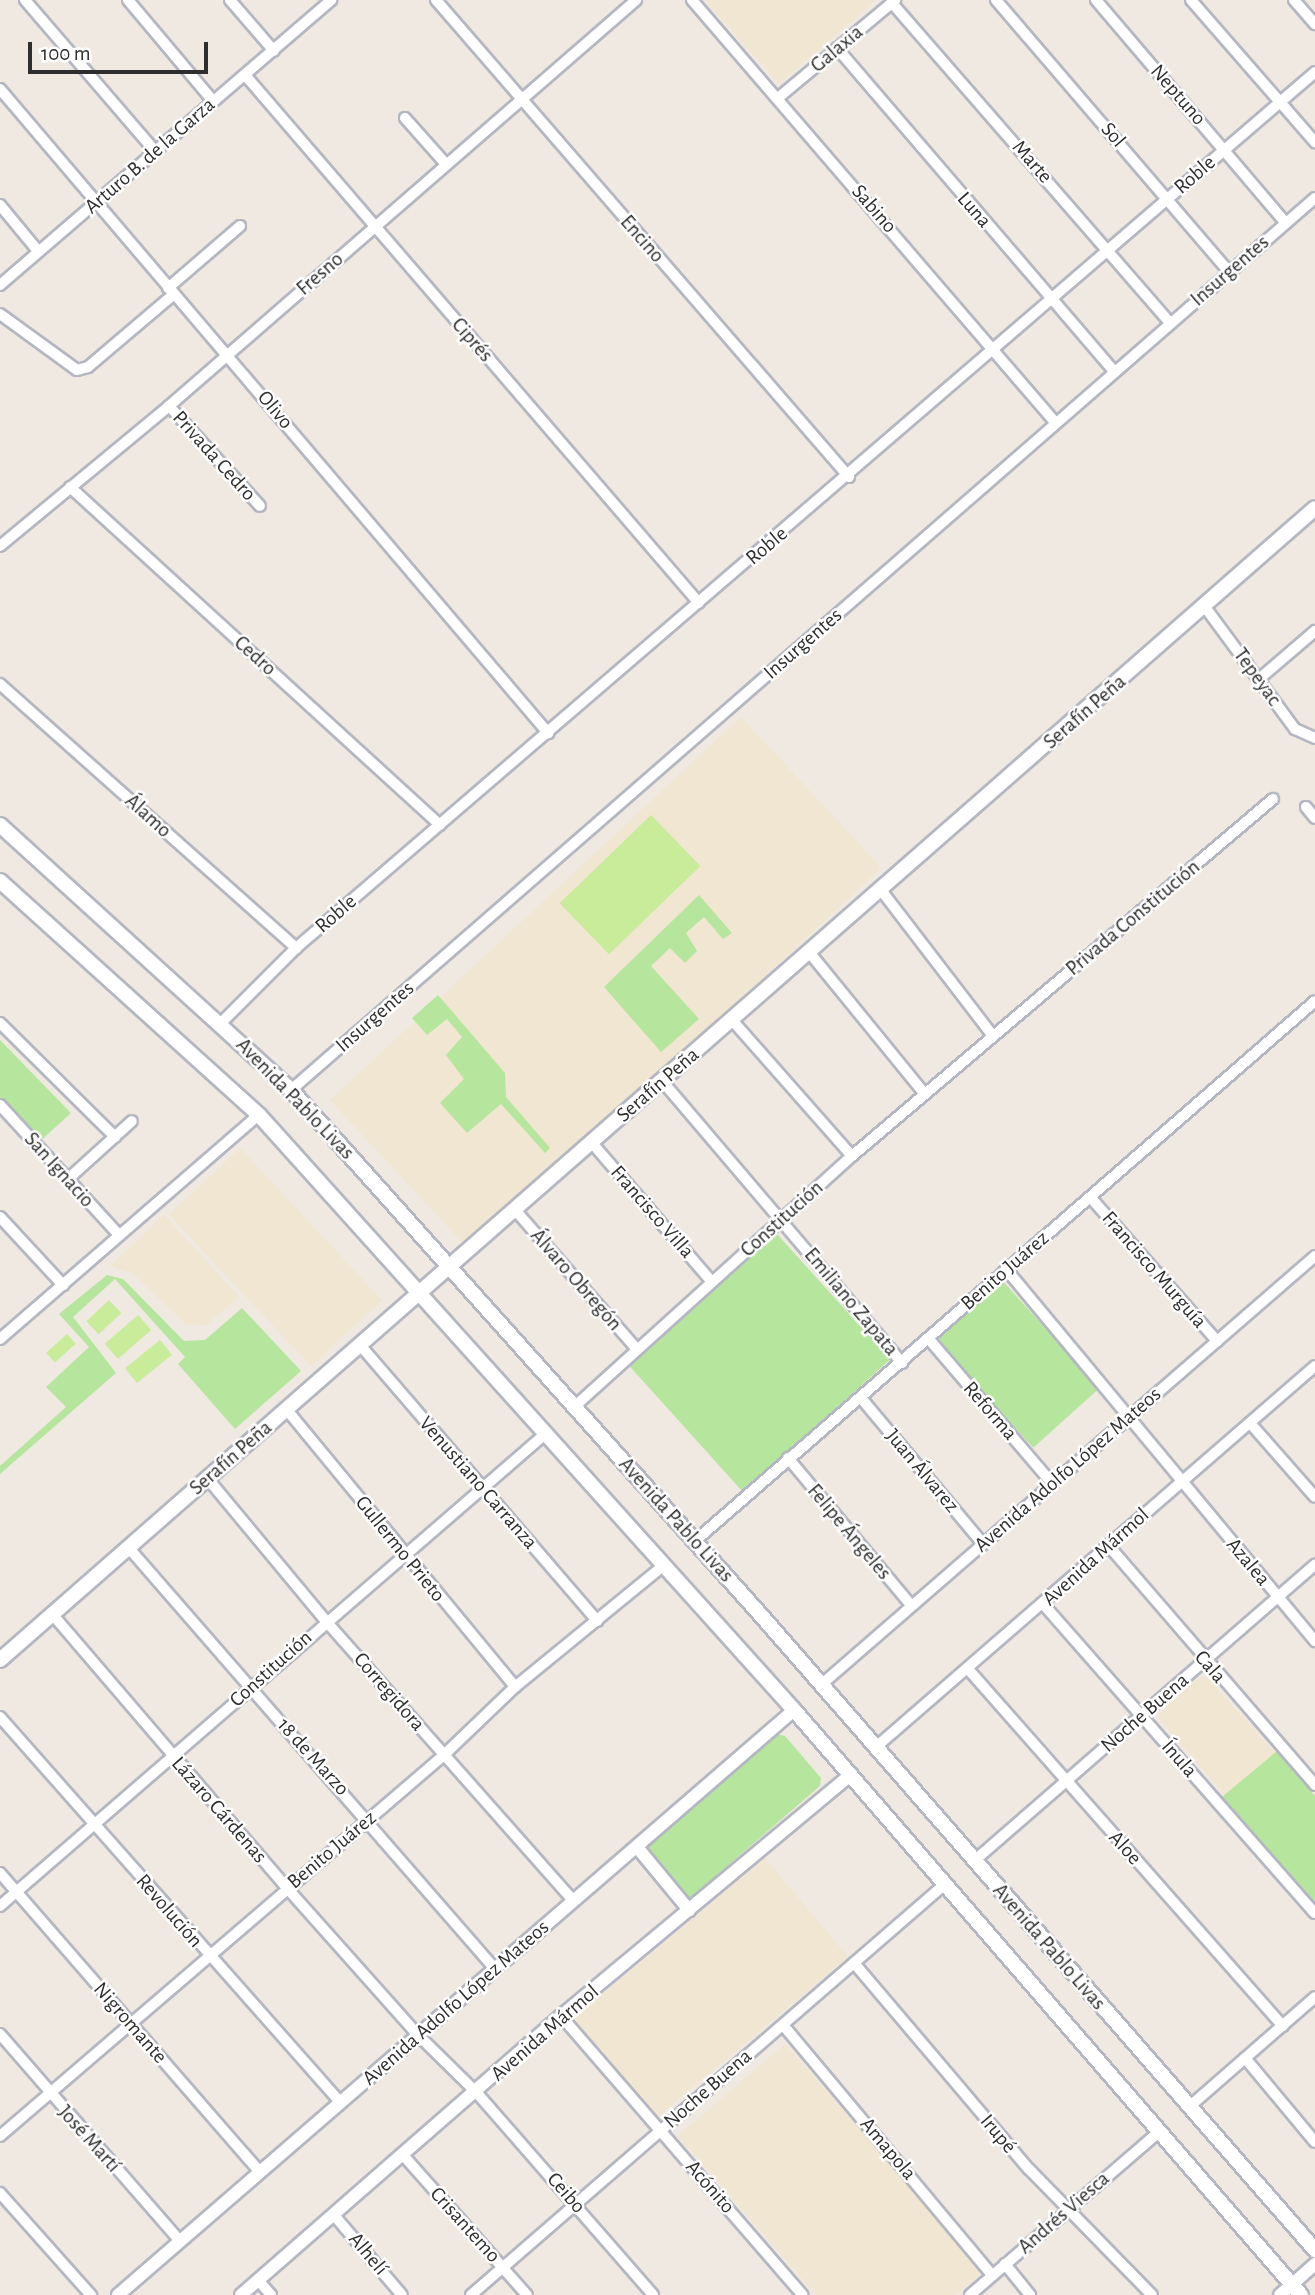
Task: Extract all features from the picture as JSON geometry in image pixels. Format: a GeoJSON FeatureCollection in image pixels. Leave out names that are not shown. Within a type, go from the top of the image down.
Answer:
{"type":"FeatureCollection","features":[{"type":"Feature","properties":{"kind":"main road","name":"Serafín Peña"},"geometry":{"type":"LineString","coordinates":[[0,1660],[516,1211],[1315,508]]}},
{"type":"Feature","properties":{"kind":"main road","name":"Avenida Pablo Livas"},"geometry":{"type":"LineString","coordinates":[[0,825],[221,1023],[291,1090],[822,1684],[1315,2250]]}},
{"type":"Feature","properties":{"kind":"main road","name":"Avenida Pablo Livas"},"geometry":{"type":"LineString","coordinates":[[0,881],[259,1115],[851,1774],[1297,2290]]}},
{"type":"Feature","properties":{"kind":"street"},"geometry":{"type":"LineString","coordinates":[[25,0],[155,151]]}},
{"type":"Feature","properties":{"kind":"street"},"geometry":{"type":"LineString","coordinates":[[128,0],[213,101]]}},
{"type":"Feature","properties":{"kind":"street"},"geometry":{"type":"LineString","coordinates":[[230,0],[274,51]]}},
{"type":"Feature","properties":{"kind":"street","name":"Arturo B. de la Garza"},"geometry":{"type":"LineString","coordinates":[[0,285],[331,0]]}},
{"type":"Feature","properties":{"kind":"street","name":"Encino"},"geometry":{"type":"LineString","coordinates":[[436,0],[849,477]]}},
{"type":"Feature","properties":{"kind":"street","name":"Fresno"},"geometry":{"type":"LineString","coordinates":[[0,546],[169,406],[444,163],[636,0]]}},
{"type":"Feature","properties":{"kind":"street","name":"Sabino"},"geometry":{"type":"LineString","coordinates":[[692,0],[1054,421]]}},
{"type":"Feature","properties":{"kind":"street","name":"Sol"},"geometry":{"type":"LineString","coordinates":[[996,0],[1228,271]]}},
{"type":"Feature","properties":{"kind":"street","name":"Neptuno"},"geometry":{"type":"LineString","coordinates":[[1096,0],[1286,223]]}},
{"type":"Feature","properties":{"kind":"street"},"geometry":{"type":"LineString","coordinates":[[1191,0],[1315,142]]}},
{"type":"Feature","properties":{"kind":"street"},"geometry":{"type":"LineString","coordinates":[[1294,0],[1315,24]]}},
{"type":"Feature","properties":{"kind":"street","name":"Galaxia"},"geometry":{"type":"LineString","coordinates":[[778,98],[894,1]]}},
{"type":"Feature","properties":{"kind":"street","name":"Marte"},"geometry":{"type":"LineString","coordinates":[[894,1],[1170,323]]}},
{"type":"Feature","properties":{"kind":"street","name":"Luna"},"geometry":{"type":"LineString","coordinates":[[836,48],[1113,370]]}},
{"type":"Feature","properties":{"kind":"street","name":"Roble"},"geometry":{"type":"LineString","coordinates":[[221,1023],[296,948],[1053,302],[1109,249],[1315,72]]}},
{"type":"Feature","properties":{"kind":"street","name":"Ciprés"},"geometry":{"type":"LineString","coordinates":[[246,75],[699,603]]}},
{"type":"Feature","properties":{"kind":"street","name":"Olivo"},"geometry":{"type":"LineString","coordinates":[[0,89],[548,733]]}},
{"type":"Feature","properties":{"kind":"street"},"geometry":{"type":"LineString","coordinates":[[405,118],[444,163]]}},
{"type":"Feature","properties":{"kind":"street","name":"Insurgentes"},"geometry":{"type":"LineString","coordinates":[[291,1090],[1054,421],[1315,198]]}},
{"type":"Feature","properties":{"kind":"street"},"geometry":{"type":"LineString","coordinates":[[0,205],[38,251]]}},
{"type":"Feature","properties":{"kind":"street"},"geometry":{"type":"LineString","coordinates":[[0,314],[77,370],[88,367],[240,226]]}},
{"type":"Feature","properties":{"kind":"street","name":"Privada Cedro"},"geometry":{"type":"LineString","coordinates":[[169,406],[260,506]]}},
{"type":"Feature","properties":{"kind":"street","name":"Cedro"},"geometry":{"type":"LineString","coordinates":[[70,487],[440,825]]}},
{"type":"Feature","properties":{"kind":"street","name":"Tepeyac"},"geometry":{"type":"LineString","coordinates":[[1205,607],[1295,729],[1315,738]]}},
{"type":"Feature","properties":{"kind":"street"},"geometry":{"type":"LineString","coordinates":[[1259,679],[1315,631]]}},
{"type":"Feature","properties":{"kind":"street","name":"Álamo"},"geometry":{"type":"LineString","coordinates":[[0,684],[296,948]]}},
{"type":"Feature","properties":{"kind":"street","name":"Privada Constitución"},"geometry":{"type":"LineString","coordinates":[[993,1036],[1273,799]]}},
{"type":"Feature","properties":{"kind":"street"},"geometry":{"type":"LineString","coordinates":[[1306,807],[1315,818]]}},
{"type":"Feature","properties":{"kind":"street"},"geometry":{"type":"LineString","coordinates":[[881,890],[993,1036]]}},
{"type":"Feature","properties":{"kind":"street"},"geometry":{"type":"LineString","coordinates":[[809,953],[925,1094]]}},
{"type":"Feature","properties":{"kind":"street","name":"Benito Juárez"},"geometry":{"type":"LineString","coordinates":[[695,1541],[1315,1001]]}},
{"type":"Feature","properties":{"kind":"street"},"geometry":{"type":"LineString","coordinates":[[732,1020],[852,1156]]}},
{"type":"Feature","properties":{"kind":"street"},"geometry":{"type":"LineString","coordinates":[[0,1023],[115,1137]]}},
{"type":"Feature","properties":{"kind":"street","name":"Constitución"},"geometry":{"type":"LineString","coordinates":[[574,1407],[852,1156],[993,1036]]}},
{"type":"Feature","properties":{"kind":"street","name":"Emiliano Zapata"},"geometry":{"type":"LineString","coordinates":[[663,1082],[902,1363]]}},
{"type":"Feature","properties":{"kind":"street","name":"San Ignacio"},"geometry":{"type":"LineString","coordinates":[[0,1105],[119,1235]]}},
{"type":"Feature","properties":{"kind":"street"},"geometry":{"type":"LineString","coordinates":[[0,1338],[259,1115]]}},
{"type":"Feature","properties":{"kind":"street"},"geometry":{"type":"LineString","coordinates":[[68,1180],[132,1121]]}},
{"type":"Feature","properties":{"kind":"street","name":"Francisco Villa"},"geometry":{"type":"LineString","coordinates":[[592,1143],[711,1281]]}},
{"type":"Feature","properties":{"kind":"street","name":"Francisco Murguía"},"geometry":{"type":"LineString","coordinates":[[1091,1198],[1217,1341]]}},
{"type":"Feature","properties":{"kind":"street","name":"Álvaro Obregón"},"geometry":{"type":"LineString","coordinates":[[516,1211],[637,1349]]}},
{"type":"Feature","properties":{"kind":"street"},"geometry":{"type":"LineString","coordinates":[[0,1217],[63,1285]]}},
{"type":"Feature","properties":{"kind":"street","name":"Avenida Adolfo López Mateos"},"geometry":{"type":"LineString","coordinates":[[822,1684],[1126,1417],[1315,1256]]}},
{"type":"Feature","properties":{"kind":"street","name":"Azalea"},"geometry":{"type":"LineString","coordinates":[[1006,1269],[1126,1417],[1315,1640]]}},
{"type":"Feature","properties":{"kind":"street","name":"Reforma"},"geometry":{"type":"LineString","coordinates":[[928,1338],[1052,1483]]}},
{"type":"Feature","properties":{"kind":"street","name":"Venustiano Carranza"},"geometry":{"type":"LineString","coordinates":[[360,1345],[597,1620]]}},
{"type":"Feature","properties":{"kind":"street","name":"Avenida Mármol"},"geometry":{"type":"LineString","coordinates":[[876,1747],[1044,1605],[1108,1545],[1315,1366]]}},
{"type":"Feature","properties":{"kind":"street","name":"Juan Álvarez"},"geometry":{"type":"LineString","coordinates":[[861,1398],[983,1544]]}},
{"type":"Feature","properties":{"kind":"street","name":"Gullermo Prieto"},"geometry":{"type":"LineString","coordinates":[[287,1410],[403,1555],[515,1687]]}},
{"type":"Feature","properties":{"kind":"street"},"geometry":{"type":"LineString","coordinates":[[1250,1423],[1315,1497]]}},
{"type":"Feature","properties":{"kind":"street","name":"Constitución"},"geometry":{"type":"LineString","coordinates":[[0,1906],[325,1620],[545,1434]]}},
{"type":"Feature","properties":{"kind":"street","name":"Felipe Ángeles"},"geometry":{"type":"LineString","coordinates":[[788,1458],[911,1605]]}},
{"type":"Feature","properties":{"kind":"street","name":"Corregidora"},"geometry":{"type":"LineString","coordinates":[[208,1479],[325,1620],[574,1901]]}},
{"type":"Feature","properties":{"kind":"street","name":"Cala"},"geometry":{"type":"LineString","coordinates":[[1108,1545],[1205,1661],[1315,1785]]}},
{"type":"Feature","properties":{"kind":"street","name":"18 de Marzo"},"geometry":{"type":"LineString","coordinates":[[128,1547],[369,1820],[495,1969]]}},
{"type":"Feature","properties":{"kind":"street","name":"Benito Juárez"},"geometry":{"type":"LineString","coordinates":[[0,2136],[444,1755],[515,1687],[664,1565]]}},
{"type":"Feature","properties":{"kind":"street","name":"Noche Buena"},"geometry":{"type":"LineString","coordinates":[[974,1861],[1315,1565]]}},
{"type":"Feature","properties":{"kind":"street","name":"Ínula"},"geometry":{"type":"LineString","coordinates":[[1044,1605],[1315,1913]]}},
{"type":"Feature","properties":{"kind":"street","name":"Lázaro Cárdenas"},"geometry":{"type":"LineString","coordinates":[[53,1615],[171,1756],[287,1888],[419,2036],[477,2093]]}},
{"type":"Feature","properties":{"kind":"street","name":"Aloe"},"geometry":{"type":"LineString","coordinates":[[968,1669],[1283,2026]]}},
{"type":"Feature","properties":{"kind":"street","name":"Avenida Adolfo López Mateos"},"geometry":{"type":"LineString","coordinates":[[118,2295],[794,1710]]}},
{"type":"Feature","properties":{"kind":"street","name":"Revolución"},"geometry":{"type":"LineString","coordinates":[[0,1717],[209,1957],[341,2103]]}},
{"type":"Feature","properties":{"kind":"street","name":"Avenida Mármol"},"geometry":{"type":"LineString","coordinates":[[241,2295],[477,2093],[561,2016],[851,1774]]}},
{"type":"Feature","properties":{"kind":"street"},"geometry":{"type":"LineString","coordinates":[[638,1847],[689,1910]]}},
{"type":"Feature","properties":{"kind":"street","name":"Nigromante"},"geometry":{"type":"LineString","coordinates":[[0,1873],[260,2172]]}},
{"type":"Feature","properties":{"kind":"street","name":"Noche Buena"},"geometry":{"type":"LineString","coordinates":[[471,2295],[577,2206],[945,1884]]}},
{"type":"Feature","properties":{"kind":"street","name":"Irupé"},"geometry":{"type":"LineString","coordinates":[[854,1963],[1028,2169],[1071,2208],[1152,2295]]}},
{"type":"Feature","properties":{"kind":"street"},"geometry":{"type":"LineString","coordinates":[[1189,2107],[1315,1997]]}},
{"type":"Feature","properties":{"kind":"street","name":"Acónito"},"geometry":{"type":"LineString","coordinates":[[561,2016],[803,2295]]}},
{"type":"Feature","properties":{"kind":"street","name":"Amapola"},"geometry":{"type":"LineString","coordinates":[[783,2025],[992,2275]]}},
{"type":"Feature","properties":{"kind":"street","name":"José Martí"},"geometry":{"type":"LineString","coordinates":[[0,2034],[49,2094],[180,2241]]}},
{"type":"Feature","properties":{"kind":"street"},"geometry":{"type":"LineString","coordinates":[[1245,2058],[1315,2142]]}},
{"type":"Feature","properties":{"kind":"street","name":"Ceibo"},"geometry":{"type":"LineString","coordinates":[[477,2093],[653,2295]]}},
{"type":"Feature","properties":{"kind":"street","name":"Andrés Viesca"},"geometry":{"type":"LineString","coordinates":[[970,2295],[1159,2132]]}},
{"type":"Feature","properties":{"kind":"street","name":"Crisantemo"},"geometry":{"type":"LineString","coordinates":[[403,2155],[527,2295]]}},
{"type":"Feature","properties":{"kind":"street"},"geometry":{"type":"LineString","coordinates":[[0,2193],[91,2295]]}},
{"type":"Feature","properties":{"kind":"street","name":"Alhelí"},"geometry":{"type":"LineString","coordinates":[[333,2214],[402,2295]]}},
{"type":"Feature","properties":{"kind":"street"},"geometry":{"type":"LineString","coordinates":[[1005,2264],[1030,2295]]}},
{"type":"Feature","properties":{"kind":"street"},"geometry":{"type":"LineString","coordinates":[[1280,2295],[1297,2290],[1315,2264]]}},
{"type":"Feature","properties":{"kind":"street"},"geometry":{"type":"LineString","coordinates":[[258,2280],[271,2295]]}},
{"type":"Feature","properties":{"kind":"shaded area"},"geometry":{"type":"Polygon","coordinates":[[[704,0],[876,0],[779,84],[704,0]]]}},
{"type":"Feature","properties":{"kind":"shaded area"},"geometry":{"type":"Polygon","coordinates":[[[741,717],[881,868],[470,1251],[330,1100],[741,717]]]}},
{"type":"Feature","properties":{"kind":"shaded area"},"geometry":{"type":"Polygon","coordinates":[[[240,1148],[382,1300],[311,1366],[169,1214],[240,1148]]]}},
{"type":"Feature","properties":{"kind":"shaded area"},"geometry":{"type":"Polygon","coordinates":[[[164,1215],[239,1297],[206,1325],[186,1324],[132,1273],[110,1266],[164,1215]]]}},
{"type":"Feature","properties":{"kind":"shaded area"},"geometry":{"type":"Polygon","coordinates":[[[1200,1677],[1207,1677],[1275,1753],[1225,1795],[1159,1719],[1159,1714],[1200,1677]]]}},
{"type":"Feature","properties":{"kind":"shaded area"},"geometry":{"type":"Polygon","coordinates":[[[765,1858],[848,1957],[653,2121],[570,2022],[765,1858]]]}},
{"type":"Feature","properties":{"kind":"shaded area"},"geometry":{"type":"Polygon","coordinates":[[[785,2044],[981,2268],[978,2276],[956,2295],[816,2295],[678,2136],[785,2044]]]}},
{"type":"Feature","properties":{"kind":"green space"},"geometry":{"type":"Polygon","coordinates":[[[651,815],[700,866],[609,954],[560,903],[651,815]]]}},
{"type":"Feature","properties":{"kind":"green space"},"geometry":{"type":"Polygon","coordinates":[[[699,895],[732,933],[723,939],[704,917],[686,933],[697,951],[685,963],[670,948],[651,966],[699,1019],[661,1052],[604,987],[699,895]]]}},
{"type":"Feature","properties":{"kind":"green space"},"geometry":{"type":"Polygon","coordinates":[[[438,995],[505,1073],[506,1097],[550,1148],[545,1153],[501,1104],[467,1133],[440,1103],[464,1079],[446,1055],[462,1037],[447,1019],[427,1035],[412,1018],[438,995]]]}},
{"type":"Feature","properties":{"kind":"green space"},"geometry":{"type":"Polygon","coordinates":[[[0,1040],[71,1113],[38,1143],[0,1099],[0,1040]]]}},
{"type":"Feature","properties":{"kind":"green space"},"geometry":{"type":"Polygon","coordinates":[[[777,1234],[890,1360],[743,1492],[630,1366],[777,1234]]]}},
{"type":"Feature","properties":{"kind":"green space"},"geometry":{"type":"Polygon","coordinates":[[[107,1275],[123,1279],[184,1341],[205,1340],[242,1308],[301,1371],[235,1429],[178,1364],[185,1357],[115,1279],[73,1317],[116,1373],[0,1474],[0,1466],[66,1407],[46,1387],[89,1347],[59,1314],[107,1275]]]}},
{"type":"Feature","properties":{"kind":"green space"},"geometry":{"type":"Polygon","coordinates":[[[1001,1279],[1099,1388],[1033,1448],[935,1339],[1001,1279]]]}},
{"type":"Feature","properties":{"kind":"green space"},"geometry":{"type":"Polygon","coordinates":[[[109,1300],[121,1313],[99,1334],[86,1321],[109,1300]]]}},
{"type":"Feature","properties":{"kind":"green space"},"geometry":{"type":"Polygon","coordinates":[[[138,1315],[151,1330],[118,1359],[105,1344],[138,1315]]]}},
{"type":"Feature","properties":{"kind":"green space"},"geometry":{"type":"Polygon","coordinates":[[[67,1334],[76,1344],[55,1362],[46,1353],[67,1334]]]}},
{"type":"Feature","properties":{"kind":"green space"},"geometry":{"type":"Polygon","coordinates":[[[160,1340],[172,1355],[137,1383],[125,1368],[160,1340]]]}},
{"type":"Feature","properties":{"kind":"green space"},"geometry":{"type":"Polygon","coordinates":[[[776,1734],[785,1736],[821,1778],[820,1786],[689,1899],[681,1896],[646,1853],[646,1847],[776,1734]]]}},
{"type":"Feature","properties":{"kind":"green space"},"geometry":{"type":"Polygon","coordinates":[[[1277,1751],[1315,1796],[1315,1902],[1222,1797],[1277,1751]]]}}]}
